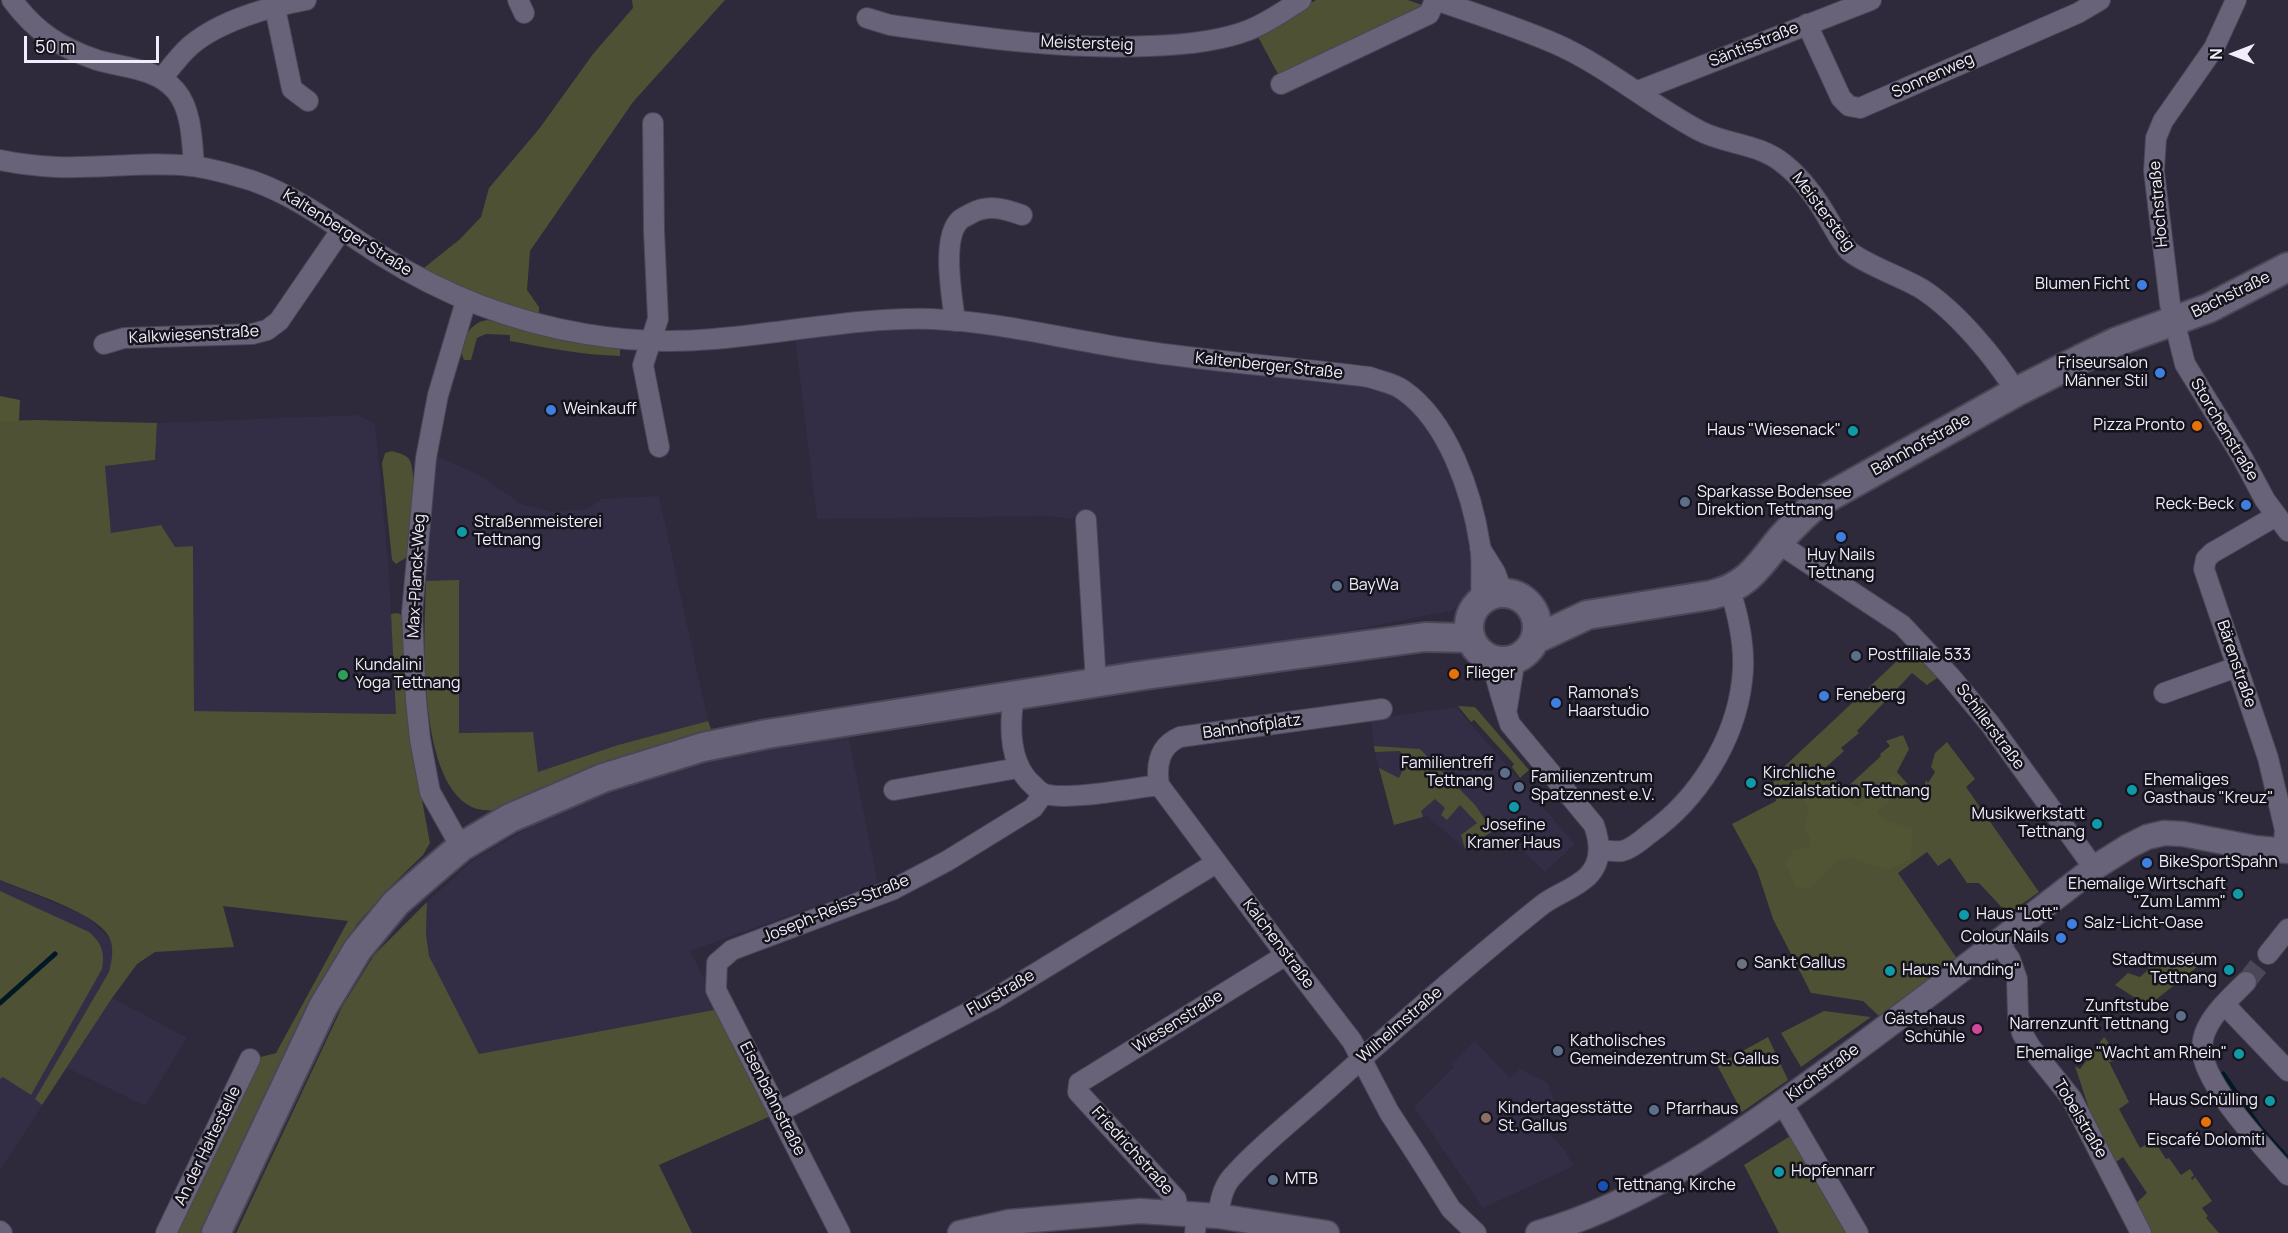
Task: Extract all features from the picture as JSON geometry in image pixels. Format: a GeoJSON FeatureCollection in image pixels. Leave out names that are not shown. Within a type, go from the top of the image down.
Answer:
{"type":"FeatureCollection","features":[{"type":"Feature","properties":{"kind":"main road","name":"Bachstraße"},"geometry":{"type":"LineString","coordinates":[[2173,322],[2209,308],[2288,267]]}},
{"type":"Feature","properties":{"kind":"main road","name":"Bahnhofstraße"},"geometry":{"type":"LineString","coordinates":[[1504,660],[1528,651],[1536,639],[1587,615],[1730,590],[1755,572],[1797,521],[1816,504],[2016,392],[2116,342],[2173,322]]}},
{"type":"Feature","properties":{"kind":"main road","name":"Bahnhofstraße"},"geometry":{"type":"LineString","coordinates":[[1482,612],[1519,597],[1532,608],[1587,615]]}},
{"type":"Feature","properties":{"kind":"main road"},"geometry":{"type":"LineString","coordinates":[[1532,608],[1537,624],[1536,639]]}},
{"type":"Feature","properties":{"kind":"main road"},"geometry":{"type":"LineString","coordinates":[[215,1232],[323,1007],[358,949],[396,903],[461,847],[510,818],[603,778],[703,747],[767,734],[1096,683],[1425,637],[1482,612],[1479,652],[1504,660]]}},
{"type":"Feature","properties":{"kind":"street"},"geometry":{"type":"LineString","coordinates":[[12,0],[45,36],[69,50],[163,77],[178,92],[185,107],[192,137],[194,166]]}},
{"type":"Feature","properties":{"kind":"street"},"geometry":{"type":"LineString","coordinates":[[163,77],[190,46],[223,25],[306,0]]}},
{"type":"Feature","properties":{"kind":"street","name":"Meistersteig"},"geometry":{"type":"LineString","coordinates":[[867,18],[890,25],[1000,39],[1120,47],[1161,46],[1192,43],[1249,30],[1300,0]]}},
{"type":"Feature","properties":{"kind":"street","name":"Meistersteig"},"geometry":{"type":"LineString","coordinates":[[1281,84],[1429,14],[1436,0],[1557,44],[1638,91],[1700,131],[1757,148],[1781,161],[1797,174],[1817,200],[1849,250],[1923,290],[1944,306],[1999,364],[2016,392]]}},
{"type":"Feature","properties":{"kind":"street","name":"Säntisstraße"},"geometry":{"type":"LineString","coordinates":[[1638,91],[1871,0]]}},
{"type":"Feature","properties":{"kind":"street","name":"Sonnenweg"},"geometry":{"type":"LineString","coordinates":[[1807,24],[1841,98],[1849,106],[1860,108],[2078,13],[2100,0]]}},
{"type":"Feature","properties":{"kind":"street","name":"Hochstraße"},"geometry":{"type":"LineString","coordinates":[[2173,322],[2154,171],[2156,138],[2163,121],[2222,33],[2236,0]]}},
{"type":"Feature","properties":{"kind":"street"},"geometry":{"type":"LineString","coordinates":[[275,9],[292,88],[308,100]]}},
{"type":"Feature","properties":{"kind":"street"},"geometry":{"type":"LineString","coordinates":[[653,123],[658,320],[643,365],[658,447]]}},
{"type":"Feature","properties":{"kind":"street","name":"Kaltenberger Straße"},"geometry":{"type":"LineString","coordinates":[[0,160],[59,167],[194,166],[248,179],[300,202],[424,281],[466,301],[552,328],[618,338],[716,339],[886,320],[955,321],[1014,328],[1159,354],[1369,377],[1401,388],[1424,409],[1451,451],[1472,510],[1480,548],[1482,612]]}},
{"type":"Feature","properties":{"kind":"street"},"geometry":{"type":"LineString","coordinates":[[955,321],[949,262],[952,235],[959,220],[987,208],[1000,207],[1022,215]]}},
{"type":"Feature","properties":{"kind":"street","name":"Kalkwiesenstraße"},"geometry":{"type":"LineString","coordinates":[[104,344],[124,338],[252,334],[267,330],[279,321],[342,229]]}},
{"type":"Feature","properties":{"kind":"street","name":"Max-Planck-Weg"},"geometry":{"type":"LineString","coordinates":[[461,847],[429,792],[416,700],[412,613],[422,492],[432,427],[438,395],[466,301]]}},
{"type":"Feature","properties":{"kind":"street","name":"Storchenstraße"},"geometry":{"type":"LineString","coordinates":[[2173,322],[2185,364],[2282,524]]}},
{"type":"Feature","properties":{"kind":"street"},"geometry":{"type":"LineString","coordinates":[[1086,520],[1096,683]]}},
{"type":"Feature","properties":{"kind":"street","name":"Bärenstraße"},"geometry":{"type":"LineString","coordinates":[[2282,524],[2206,559],[2204,569],[2268,758],[2285,830],[2285,851]]}},
{"type":"Feature","properties":{"kind":"street","name":"Schillerstraße"},"geometry":{"type":"LineString","coordinates":[[1778,543],[1902,624],[1950,676],[1989,724],[2094,868]]}},
{"type":"Feature","properties":{"kind":"street"},"geometry":{"type":"LineString","coordinates":[[1504,660],[1497,688],[1510,724],[1594,825],[1599,838],[1599,850],[1624,851],[1659,827],[1699,786],[1720,752],[1738,701],[1742,680],[1738,613],[1730,590]]}},
{"type":"Feature","properties":{"kind":"street"},"geometry":{"type":"LineString","coordinates":[[2164,693],[2237,667]]}},
{"type":"Feature","properties":{"kind":"street"},"geometry":{"type":"LineString","coordinates":[[1014,696],[1011,715],[1018,768],[1026,779],[1043,794],[1074,795],[1159,785]]}},
{"type":"Feature","properties":{"kind":"street","name":"Bahnhofplatz"},"geometry":{"type":"LineString","coordinates":[[1159,785],[1158,760],[1170,742],[1180,737],[1382,709]]}},
{"type":"Feature","properties":{"kind":"street"},"geometry":{"type":"LineString","coordinates":[[894,790],[1018,768]]}},
{"type":"Feature","properties":{"kind":"street","name":"Kalchenstraße"},"geometry":{"type":"LineString","coordinates":[[1159,785],[1352,1041],[1389,1112],[1451,1209],[1476,1233]]}},
{"type":"Feature","properties":{"kind":"street","name":"Joseph-Reiss-Straße"},"geometry":{"type":"LineString","coordinates":[[717,963],[732,950],[892,890],[947,861],[1033,808],[1043,794]]}},
{"type":"Feature","properties":{"kind":"street","name":"Kirchstraße"},"geometry":{"type":"LineString","coordinates":[[1538,1233],[1589,1215],[1640,1191],[1710,1151],[1782,1103],[2094,868],[2129,846],[2147,837],[2164,833],[2183,834],[2247,847],[2285,851]]}},
{"type":"Feature","properties":{"kind":"street","name":"Wilhelmstraße"},"geometry":{"type":"LineString","coordinates":[[1197,1219],[1220,1199],[1230,1180],[1362,1059],[1544,903],[1588,876],[1595,866],[1599,850]]}},
{"type":"Feature","properties":{"kind":"street","name":"Flurstraße"},"geometry":{"type":"LineString","coordinates":[[779,1112],[994,999],[1216,863]]}},
{"type":"Feature","properties":{"kind":"street"},"geometry":{"type":"LineString","coordinates":[[2268,954],[2288,929]]}},
{"type":"Feature","properties":{"kind":"street","name":"Tobelstraße"},"geometry":{"type":"LineString","coordinates":[[1998,942],[2010,959],[2017,979],[2018,1016],[2022,1033],[2031,1048],[2072,1099],[2141,1233]]}},
{"type":"Feature","properties":{"kind":"street","name":"Wiesenstraße"},"geometry":{"type":"LineString","coordinates":[[1078,1092],[1079,1083],[1286,955]]}},
{"type":"Feature","properties":{"kind":"street","name":"Eisenbahnstraße"},"geometry":{"type":"LineString","coordinates":[[717,963],[716,990],[840,1233]]}},
{"type":"Feature","properties":{"kind":"street"},"geometry":{"type":"LineString","coordinates":[[2246,982],[2206,1028],[2202,1047],[2204,1061],[2229,1105],[2288,1175]]}},
{"type":"Feature","properties":{"kind":"street"},"geometry":{"type":"LineString","coordinates":[[2225,1005],[2288,1071]]}},
{"type":"Feature","properties":{"kind":"street","name":"An der Haltestelle"},"geometry":{"type":"LineString","coordinates":[[166,1233],[250,1059]]}},
{"type":"Feature","properties":{"kind":"street","name":"Friedrichstraße"},"geometry":{"type":"LineString","coordinates":[[1078,1092],[1197,1219]]}},
{"type":"Feature","properties":{"kind":"street"},"geometry":{"type":"LineString","coordinates":[[1782,1103],[1858,1233]]}},
{"type":"Feature","properties":{"kind":"street"},"geometry":{"type":"LineString","coordinates":[[960,1233],[1017,1222],[1140,1211],[1327,1233]]}},
{"type":"Feature","properties":{"kind":"shaded area","name":"BayWa"},"geometry":{"type":"Polygon","coordinates":[[[886,320],[1401,389],[1451,451],[1481,592],[1450,611],[1277,645],[1104,670],[1086,520],[1048,516],[817,519],[794,329],[886,320]]]}},
{"type":"Feature","properties":{"kind":"shaded area"},"geometry":{"type":"Polygon","coordinates":[[[358,415],[375,424],[388,560],[397,714],[194,711],[193,546],[175,547],[161,525],[111,533],[105,466],[155,460],[157,423],[358,415]]]}},
{"type":"Feature","properties":{"kind":"shaded area"},"geometry":{"type":"Polygon","coordinates":[[[435,455],[481,476],[521,504],[552,512],[588,509],[601,499],[659,496],[708,721],[618,745],[538,772],[533,732],[459,733],[459,581],[426,581],[435,455]]]}},
{"type":"Feature","properties":{"kind":"shaded area"},"geometry":{"type":"Polygon","coordinates":[[[1456,707],[1575,844],[1545,872],[1498,827],[1465,849],[1427,816],[1394,825],[1374,749],[1371,719],[1456,707]]]}},
{"type":"Feature","properties":{"kind":"shaded area"},"geometry":{"type":"Polygon","coordinates":[[[848,734],[878,884],[690,951],[719,1009],[479,1055],[429,956],[426,934],[427,902],[474,859],[542,820],[623,785],[714,757],[848,734]]]}},
{"type":"Feature","properties":{"kind":"shaded area"},"geometry":{"type":"Polygon","coordinates":[[[0,880],[86,916],[137,964],[113,998],[187,1038],[145,1106],[67,1068],[0,1170],[0,880]]]}},
{"type":"Feature","properties":{"kind":"shaded area","name":"Kindertagesstätte St. Gallus"},"geometry":{"type":"Polygon","coordinates":[[[1475,1041],[1510,1078],[1520,1069],[1548,1083],[1556,1106],[1545,1129],[1564,1149],[1574,1166],[1483,1208],[1414,1107],[1454,1067],[1451,1064],[1475,1041]]]}},
{"type":"Feature","properties":{"kind":"green space"},"geometry":{"type":"Polygon","coordinates":[[[632,0],[725,0],[633,102],[530,251],[527,290],[539,307],[539,317],[420,271],[459,240],[481,217],[489,188],[539,129],[593,54],[633,8],[632,0]]]}},
{"type":"Feature","properties":{"kind":"green space"},"geometry":{"type":"Polygon","coordinates":[[[1316,0],[1408,0],[1422,5],[1420,11],[1278,74],[1257,35],[1316,0]]]}},
{"type":"Feature","properties":{"kind":"green space"},"geometry":{"type":"Polygon","coordinates":[[[488,320],[564,341],[620,349],[620,356],[551,349],[510,341],[510,335],[486,334],[477,338],[471,360],[464,360],[462,347],[467,334],[476,324],[488,320]]]}},
{"type":"Feature","properties":{"kind":"green space"},"geometry":{"type":"Polygon","coordinates":[[[0,396],[20,400],[19,421],[0,421],[0,396]]]}},
{"type":"Feature","properties":{"kind":"green space"},"geometry":{"type":"Polygon","coordinates":[[[0,421],[157,423],[155,460],[105,466],[111,533],[161,525],[175,547],[193,546],[194,711],[396,714],[391,614],[398,613],[403,616],[415,762],[430,843],[423,855],[357,924],[327,975],[201,1233],[170,1233],[253,1059],[276,1053],[348,921],[223,906],[234,947],[155,952],[137,964],[42,1105],[35,1099],[109,972],[112,953],[112,944],[108,935],[89,918],[75,910],[0,880],[0,421]]]}},
{"type":"Feature","properties":{"kind":"green space"},"geometry":{"type":"Polygon","coordinates":[[[392,451],[409,459],[413,478],[407,557],[396,564],[392,560],[382,463],[385,453],[392,451]]]}},
{"type":"Feature","properties":{"kind":"green space"},"geometry":{"type":"Polygon","coordinates":[[[459,580],[459,733],[533,732],[538,772],[618,745],[708,721],[714,736],[580,777],[498,809],[477,809],[457,796],[443,773],[434,742],[425,671],[426,581],[459,580]]]}},
{"type":"Feature","properties":{"kind":"green space"},"geometry":{"type":"Polygon","coordinates":[[[1912,647],[1940,676],[1927,685],[1912,673],[1857,731],[1859,733],[1841,748],[1844,751],[1825,768],[1844,790],[1890,746],[1886,741],[1903,735],[1909,749],[1897,772],[1912,789],[1916,785],[1923,792],[1926,780],[1928,783],[1935,772],[1931,767],[1935,753],[1947,742],[1975,779],[1966,787],[2039,892],[2008,914],[1979,883],[1967,883],[1950,858],[1938,866],[1927,852],[1898,873],[1958,960],[1880,1017],[1863,1001],[1811,993],[1773,919],[1757,870],[1732,824],[1776,801],[1773,777],[1912,647]]]}},
{"type":"Feature","properties":{"kind":"green space"},"geometry":{"type":"Polygon","coordinates":[[[1458,706],[1475,707],[1529,770],[1520,778],[1512,767],[1514,764],[1458,706]]]}},
{"type":"Feature","properties":{"kind":"green space"},"geometry":{"type":"Polygon","coordinates":[[[1374,746],[1420,749],[1475,805],[1493,831],[1465,849],[1461,835],[1477,823],[1460,805],[1447,820],[1441,815],[1445,808],[1435,799],[1421,811],[1423,817],[1394,825],[1379,768],[1399,778],[1407,761],[1400,751],[1375,752],[1374,746]]]}},
{"type":"Feature","properties":{"kind":"green space"},"geometry":{"type":"Polygon","coordinates":[[[1812,770],[1825,778],[1856,807],[1894,775],[1904,788],[1877,812],[1883,819],[1913,829],[1911,859],[1887,870],[1850,858],[1837,861],[1808,889],[1796,887],[1785,863],[1793,850],[1810,847],[1810,838],[1804,827],[1809,809],[1798,791],[1800,775],[1812,770]]]}},
{"type":"Feature","properties":{"kind":"green space"},"geometry":{"type":"Polygon","coordinates":[[[0,891],[89,932],[100,944],[103,953],[102,969],[31,1095],[3,1077],[0,1079],[0,891]]]}},
{"type":"Feature","properties":{"kind":"green space"},"geometry":{"type":"Polygon","coordinates":[[[427,902],[426,934],[429,956],[479,1054],[719,1009],[773,1115],[659,1165],[692,1233],[236,1233],[342,1007],[374,955],[427,902]]]}},
{"type":"Feature","properties":{"kind":"green space"},"geometry":{"type":"Polygon","coordinates":[[[2157,952],[2172,969],[2193,952],[2200,959],[2202,957],[2202,963],[2148,1006],[2115,985],[2128,973],[2140,977],[2149,969],[2147,961],[2157,952]]]}},
{"type":"Feature","properties":{"kind":"green space"},"geometry":{"type":"Polygon","coordinates":[[[1824,1011],[1871,1017],[1801,1067],[1781,1033],[1824,1011]]]}},
{"type":"Feature","properties":{"kind":"green space"},"geometry":{"type":"Polygon","coordinates":[[[1768,1037],[1788,1080],[1742,1112],[1717,1065],[1768,1037]]]}},
{"type":"Feature","properties":{"kind":"green space"},"geometry":{"type":"Polygon","coordinates":[[[2104,1037],[2115,1051],[2114,1061],[2109,1062],[2129,1102],[2119,1109],[2140,1148],[2154,1140],[2166,1159],[2169,1158],[2181,1175],[2190,1169],[2194,1175],[2192,1180],[2195,1177],[2212,1201],[2202,1208],[2208,1216],[2206,1218],[2219,1233],[2149,1233],[2133,1206],[2147,1193],[2123,1157],[2113,1164],[2092,1118],[2075,1066],[2080,1069],[2104,1037]]]}},
{"type":"Feature","properties":{"kind":"green space"},"geometry":{"type":"Polygon","coordinates":[[[1795,1133],[1851,1233],[1779,1233],[1744,1165],[1795,1133]]]}},
{"type":"Feature","properties":{"kind":"waterway"},"geometry":{"type":"LineString","coordinates":[[0,1003],[55,954]]}},
{"type":"Feature","properties":{"kind":"waterway"},"geometry":{"type":"LineString","coordinates":[[2223,1074],[2260,1128],[2288,1159]]}},
{"type":"Feature","properties":{"kind":"tunnel"},"geometry":{"type":"LineString","coordinates":[[2246,982],[2268,954]]}},
{"type":"Feature","properties":{"kind":"place","name":"Blumen Ficht"},"geometry":{"type":"Point","coordinates":[2142,285]}},
{"type":"Feature","properties":{"kind":"place","name":"Friseursalon Männer Stil"},"geometry":{"type":"Point","coordinates":[2160,373]}},
{"type":"Feature","properties":{"kind":"place","name":"Weinkauff"},"geometry":{"type":"Point","coordinates":[551,410]}},
{"type":"Feature","properties":{"kind":"place","name":"Pizza Pronto"},"geometry":{"type":"Point","coordinates":[2197,426]}},
{"type":"Feature","properties":{"kind":"place","name":"Haus \"Wiesenack\""},"geometry":{"type":"Point","coordinates":[1853,431]}},
{"type":"Feature","properties":{"kind":"place","name":"Sparkasse Bodensee Direktion Tettnang"},"geometry":{"type":"Point","coordinates":[1685,502]}},
{"type":"Feature","properties":{"kind":"place","name":"Reck-Beck"},"geometry":{"type":"Point","coordinates":[2246,505]}},
{"type":"Feature","properties":{"kind":"place","name":"Straßenmeisterei Tettnang"},"geometry":{"type":"Point","coordinates":[462,532]}},
{"type":"Feature","properties":{"kind":"place","name":"Huy Nails Tettnang"},"geometry":{"type":"Point","coordinates":[1841,537]}},
{"type":"Feature","properties":{"kind":"place","name":"BayWa"},"geometry":{"type":"Point","coordinates":[1337,586]}},
{"type":"Feature","properties":{"kind":"place","name":"Postfiliale 533"},"geometry":{"type":"Point","coordinates":[1856,656]}},
{"type":"Feature","properties":{"kind":"place","name":"Flieger"},"geometry":{"type":"Point","coordinates":[1454,674]}},
{"type":"Feature","properties":{"kind":"place","name":"Kundalini Yoga Tettnang"},"geometry":{"type":"Point","coordinates":[343,675]}},
{"type":"Feature","properties":{"kind":"place","name":"Feneberg"},"geometry":{"type":"Point","coordinates":[1824,696]}},
{"type":"Feature","properties":{"kind":"place","name":"Ramona's Haarstudio"},"geometry":{"type":"Point","coordinates":[1556,703]}},
{"type":"Feature","properties":{"kind":"place","name":"Familientreff Tettnang"},"geometry":{"type":"Point","coordinates":[1505,773]}},
{"type":"Feature","properties":{"kind":"place","name":"Kirchliche Sozialstation Tettnang"},"geometry":{"type":"Point","coordinates":[1751,783]}},
{"type":"Feature","properties":{"kind":"place","name":"Familienzentrum Spatzennest e.V."},"geometry":{"type":"Point","coordinates":[1519,787]}},
{"type":"Feature","properties":{"kind":"place","name":"Ehemaliges Gasthaus \"Kreuz\""},"geometry":{"type":"Point","coordinates":[2132,790]}},
{"type":"Feature","properties":{"kind":"place","name":"Josefine Kramer Haus"},"geometry":{"type":"Point","coordinates":[1514,807]}},
{"type":"Feature","properties":{"kind":"place","name":"Musikwerkstatt Tettnang"},"geometry":{"type":"Point","coordinates":[2097,824]}},
{"type":"Feature","properties":{"kind":"place","name":"BikeSportSpahn"},"geometry":{"type":"Point","coordinates":[2147,863]}},
{"type":"Feature","properties":{"kind":"place","name":"Ehemalige Wirtschaft \"Zum Lamm\""},"geometry":{"type":"Point","coordinates":[2238,894]}},
{"type":"Feature","properties":{"kind":"place","name":"Haus \"Lott\""},"geometry":{"type":"Point","coordinates":[1964,915]}},
{"type":"Feature","properties":{"kind":"place","name":"Salz-Licht-Oase"},"geometry":{"type":"Point","coordinates":[2072,924]}},
{"type":"Feature","properties":{"kind":"place","name":"Colour Nails"},"geometry":{"type":"Point","coordinates":[2061,938]}},
{"type":"Feature","properties":{"kind":"place","name":"Sankt Gallus"},"geometry":{"type":"Point","coordinates":[1742,964]}},
{"type":"Feature","properties":{"kind":"place","name":"Stadtmuseum Tettnang"},"geometry":{"type":"Point","coordinates":[2229,970]}},
{"type":"Feature","properties":{"kind":"place","name":"Haus \"Munding\""},"geometry":{"type":"Point","coordinates":[1890,971]}},
{"type":"Feature","properties":{"kind":"place","name":"Zunftstube Narrenzunft Tettnang"},"geometry":{"type":"Point","coordinates":[2181,1016]}},
{"type":"Feature","properties":{"kind":"place","name":"Gästehaus Schühle"},"geometry":{"type":"Point","coordinates":[1977,1029]}},
{"type":"Feature","properties":{"kind":"place","name":"Katholisches Gemeindezentrum St. Gallus"},"geometry":{"type":"Point","coordinates":[1558,1051]}},
{"type":"Feature","properties":{"kind":"place","name":"Ehemalige \"Wacht am Rhein\""},"geometry":{"type":"Point","coordinates":[2239,1054]}},
{"type":"Feature","properties":{"kind":"place","name":"Haus Schülling"},"geometry":{"type":"Point","coordinates":[2270,1101]}},
{"type":"Feature","properties":{"kind":"place","name":"Pfarrhaus"},"geometry":{"type":"Point","coordinates":[1654,1110]}},
{"type":"Feature","properties":{"kind":"place","name":"Kindertagesstätte St. Gallus"},"geometry":{"type":"Point","coordinates":[1486,1118]}},
{"type":"Feature","properties":{"kind":"place","name":"Eiscafé Dolomiti"},"geometry":{"type":"Point","coordinates":[2206,1122]}},
{"type":"Feature","properties":{"kind":"place","name":"Hopfennarr"},"geometry":{"type":"Point","coordinates":[1779,1172]}},
{"type":"Feature","properties":{"kind":"place","name":"MTB"},"geometry":{"type":"Point","coordinates":[1273,1180]}},
{"type":"Feature","properties":{"kind":"place","name":"Tettnang, Kirche"},"geometry":{"type":"Point","coordinates":[1603,1186]}}]}
